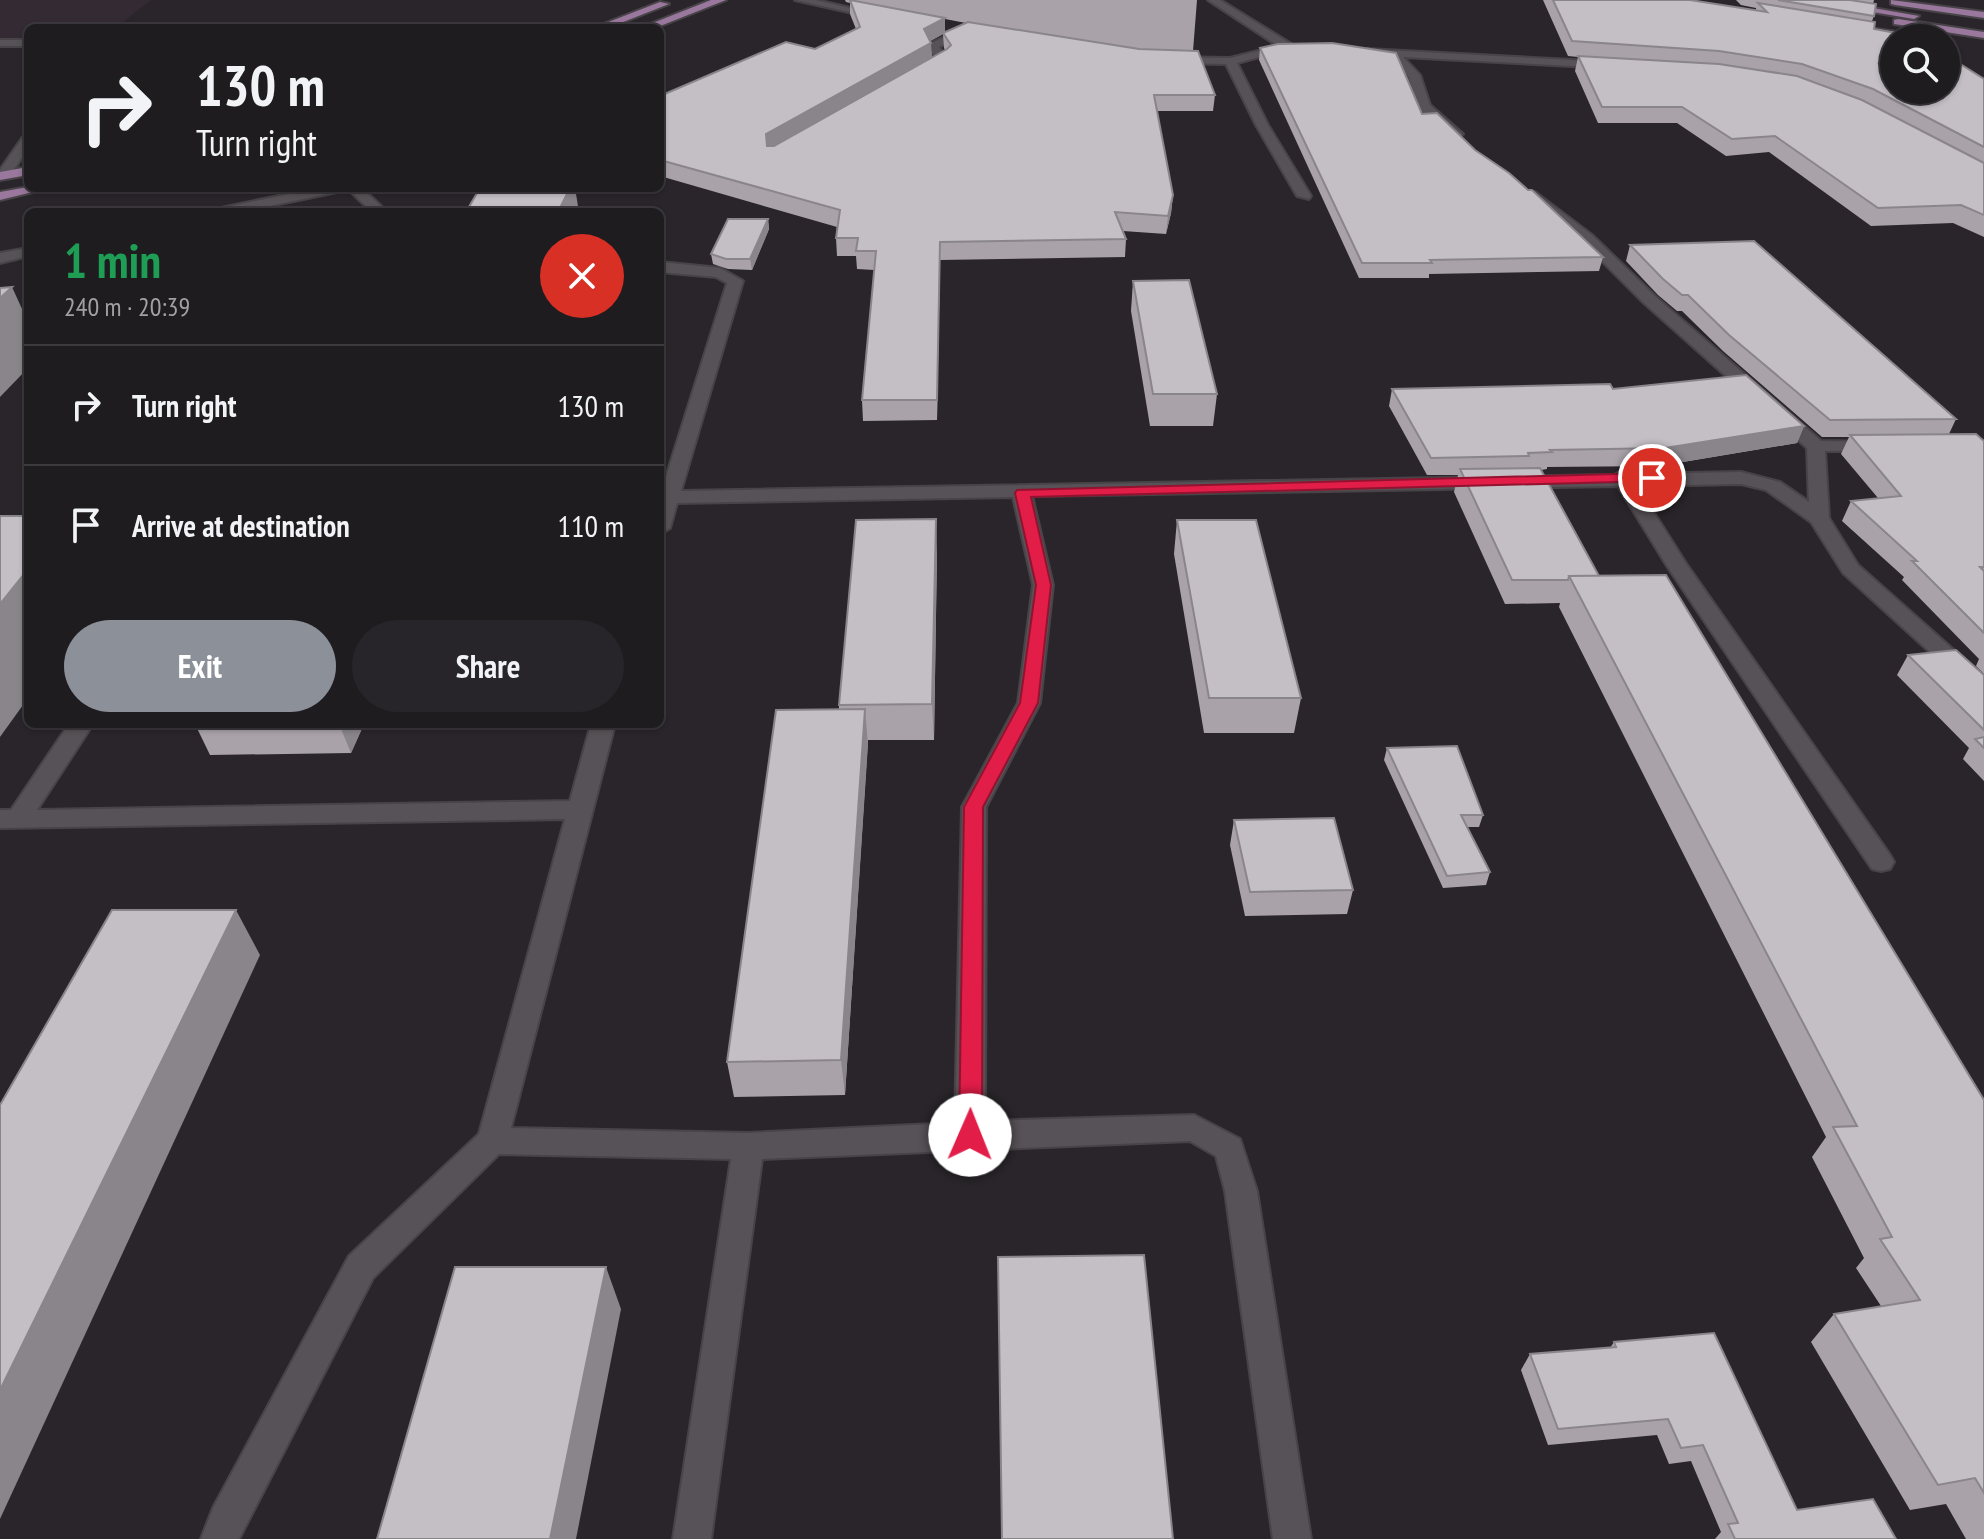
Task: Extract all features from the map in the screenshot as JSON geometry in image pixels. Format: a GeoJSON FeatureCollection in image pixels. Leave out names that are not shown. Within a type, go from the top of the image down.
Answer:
{"type":"FeatureCollection","features":[{"type":"Feature","properties":{"kind":"main road"},"geometry":{"type":"LineString","coordinates":[[609,24],[674,0]]}},
{"type":"Feature","properties":{"kind":"main road"},"geometry":{"type":"LineString","coordinates":[[656,24],[721,0]]}},
{"type":"Feature","properties":{"kind":"main road"},"geometry":{"type":"LineString","coordinates":[[1883,0],[1984,15]]}},
{"type":"Feature","properties":{"kind":"main road"},"geometry":{"type":"LineString","coordinates":[[1801,4],[1984,26]]}},
{"type":"Feature","properties":{"kind":"main road"},"geometry":{"type":"LineString","coordinates":[[1801,4],[1984,35]]}},
{"type":"Feature","properties":{"kind":"main road"},"geometry":{"type":"LineString","coordinates":[[1855,28],[1880,32]]}},
{"type":"Feature","properties":{"kind":"main road"},"geometry":{"type":"LineString","coordinates":[[1960,45],[1984,49]]}},
{"type":"Feature","properties":{"kind":"main road"},"geometry":{"type":"LineString","coordinates":[[1,176],[24,172]]}},
{"type":"Feature","properties":{"kind":"main road"},"geometry":{"type":"LineString","coordinates":[[0,196],[24,191]]}},
{"type":"Feature","properties":{"kind":"street"},"geometry":{"type":"LineString","coordinates":[[800,0],[895,19]]}},
{"type":"Feature","properties":{"kind":"street"},"geometry":{"type":"LineString","coordinates":[[1213,0],[1287,47]]}},
{"type":"Feature","properties":{"kind":"street"},"geometry":{"type":"LineString","coordinates":[[904,83],[942,60],[933,46],[972,32],[937,26]]}},
{"type":"Feature","properties":{"kind":"street"},"geometry":{"type":"LineString","coordinates":[[0,43],[24,43]]}},
{"type":"Feature","properties":{"kind":"street"},"geometry":{"type":"LineString","coordinates":[[1154,59],[1230,61],[1287,47],[1302,48]]}},
{"type":"Feature","properties":{"kind":"street"},"geometry":{"type":"LineString","coordinates":[[1348,51],[1629,66]]}},
{"type":"Feature","properties":{"kind":"street"},"geometry":{"type":"LineString","coordinates":[[1393,54],[1414,75],[1424,107],[1472,150]]}},
{"type":"Feature","properties":{"kind":"street"},"geometry":{"type":"LineString","coordinates":[[1230,61],[1262,125],[1304,196]]}},
{"type":"Feature","properties":{"kind":"street"},"geometry":{"type":"LineString","coordinates":[[1,176],[24,145]]}},
{"type":"Feature","properties":{"kind":"street"},"geometry":{"type":"LineString","coordinates":[[1525,189],[1587,238],[1650,300],[1816,446],[1890,446]]}},
{"type":"Feature","properties":{"kind":"street"},"geometry":{"type":"LineString","coordinates":[[240,208],[318,192]]}},
{"type":"Feature","properties":{"kind":"street"},"geometry":{"type":"LineString","coordinates":[[358,192],[376,208]]}},
{"type":"Feature","properties":{"kind":"street"},"geometry":{"type":"LineString","coordinates":[[0,258],[24,253]]}},
{"type":"Feature","properties":{"kind":"street"},"geometry":{"type":"LineString","coordinates":[[664,267],[720,273],[735,281],[664,514]]}},
{"type":"Feature","properties":{"kind":"street"},"geometry":{"type":"LineString","coordinates":[[1816,446],[1819,518]]}},
{"type":"Feature","properties":{"kind":"street"},"geometry":{"type":"LineString","coordinates":[[669,497],[1022,493],[1622,477],[1741,478],[1773,486],[1819,518],[1850,569],[1984,689]]}},
{"type":"Feature","properties":{"kind":"street"},"geometry":{"type":"LineString","coordinates":[[1622,477],[1677,566],[1881,862]]}},
{"type":"Feature","properties":{"kind":"street"},"geometry":{"type":"LineString","coordinates":[[970,1135],[974,807],[1029,703],[1043,585],[1022,493]]}},
{"type":"Feature","properties":{"kind":"street"},"geometry":{"type":"LineString","coordinates":[[9,819],[78,728]]}},
{"type":"Feature","properties":{"kind":"street"},"geometry":{"type":"LineString","coordinates":[[220,1539],[226,1521],[361,1267],[492,1141],[602,728]]}},
{"type":"Feature","properties":{"kind":"street"},"geometry":{"type":"LineString","coordinates":[[9,819],[578,810]]}},
{"type":"Feature","properties":{"kind":"street"},"geometry":{"type":"LineString","coordinates":[[492,1141],[748,1146],[1194,1128],[1229,1148],[1241,1191],[1292,1539]]}},
{"type":"Feature","properties":{"kind":"street"},"geometry":{"type":"LineString","coordinates":[[692,1539],[748,1146]]}},
{"type":"Feature","properties":{"kind":"shaded area"},"geometry":{"type":"Polygon","coordinates":[[[0,0],[151,0],[120,24],[24,24],[24,38],[0,38],[0,0]]]}},
{"type":"Feature","properties":{"kind":"building"},"geometry":{"type":"Polygon","coordinates":[[[850,0],[945,18],[924,29],[931,43],[766,134],[767,146],[774,146],[947,49],[951,45],[943,33],[968,22],[1139,49],[1198,51],[1215,95],[1154,95],[1173,195],[1168,216],[1115,212],[1126,239],[940,242],[937,400],[862,400],[876,251],[856,251],[858,238],[836,238],[840,210],[664,161],[664,94],[786,42],[815,49],[860,27],[850,0]]]}},
{"type":"Feature","properties":{"kind":"building"},"geometry":{"type":"Polygon","coordinates":[[[1553,0],[1690,0],[1767,12],[1758,3],[1875,22],[1874,29],[1880,30],[1880,93],[1802,64],[1719,51],[1572,41],[1553,0]]]}},
{"type":"Feature","properties":{"kind":"building"},"geometry":{"type":"Polygon","coordinates":[[[1778,0],[1850,0],[1876,4],[1874,16],[1778,0]]]}},
{"type":"Feature","properties":{"kind":"building"},"geometry":{"type":"Polygon","coordinates":[[[1332,43],[1396,53],[1422,114],[1437,113],[1475,150],[1532,190],[1603,257],[1362,263],[1260,48],[1278,44],[1332,43]]]}},
{"type":"Feature","properties":{"kind":"building"},"geometry":{"type":"Polygon","coordinates":[[[1578,56],[1719,64],[1797,76],[1862,100],[1984,163],[1984,215],[1961,205],[1878,208],[1775,136],[1732,139],[1682,107],[1602,107],[1578,56]]]}},
{"type":"Feature","properties":{"kind":"building"},"geometry":{"type":"Polygon","coordinates":[[[1960,64],[1984,79],[1984,147],[1902,104],[1960,104],[1960,64]]]}},
{"type":"Feature","properties":{"kind":"building"},"geometry":{"type":"Polygon","coordinates":[[[478,192],[568,192],[560,208],[468,208],[478,192]]]}},
{"type":"Feature","properties":{"kind":"building"},"geometry":{"type":"Polygon","coordinates":[[[728,219],[768,219],[750,259],[726,259],[711,254],[728,219]]]}},
{"type":"Feature","properties":{"kind":"building"},"geometry":{"type":"Polygon","coordinates":[[[1754,241],[1956,419],[1830,420],[1729,335],[1688,295],[1682,295],[1663,279],[1630,245],[1754,241]]]}},
{"type":"Feature","properties":{"kind":"building"},"geometry":{"type":"Polygon","coordinates":[[[1189,280],[1217,394],[1153,394],[1133,281],[1189,280]]]}},
{"type":"Feature","properties":{"kind":"building"},"geometry":{"type":"Polygon","coordinates":[[[12,287],[0,298],[0,288],[12,287]]]}},
{"type":"Feature","properties":{"kind":"building"},"geometry":{"type":"Polygon","coordinates":[[[1746,375],[1804,426],[1665,448],[1550,450],[1552,452],[1528,453],[1529,456],[1431,458],[1392,389],[1610,384],[1613,389],[1746,375]]]}},
{"type":"Feature","properties":{"kind":"building"},"geometry":{"type":"Polygon","coordinates":[[[1976,434],[1984,441],[1984,567],[1980,567],[1984,571],[1984,633],[1912,561],[1917,561],[1851,501],[1901,496],[1850,435],[1976,434]]]}},
{"type":"Feature","properties":{"kind":"building"},"geometry":{"type":"Polygon","coordinates":[[[1540,468],[1599,576],[1569,576],[1568,580],[1512,580],[1460,469],[1540,468]]]}},
{"type":"Feature","properties":{"kind":"building"},"geometry":{"type":"Polygon","coordinates":[[[0,516],[24,516],[24,574],[0,604],[0,516]]]}},
{"type":"Feature","properties":{"kind":"building"},"geometry":{"type":"Polygon","coordinates":[[[936,519],[932,704],[839,705],[856,520],[936,519]]]}},
{"type":"Feature","properties":{"kind":"building"},"geometry":{"type":"Polygon","coordinates":[[[1177,520],[1256,520],[1301,698],[1209,698],[1177,520]]]}},
{"type":"Feature","properties":{"kind":"building"},"geometry":{"type":"Polygon","coordinates":[[[1666,575],[1984,1100],[1984,1493],[1975,1478],[1938,1485],[1834,1314],[1920,1300],[1880,1239],[1892,1237],[1833,1127],[1857,1126],[1569,576],[1666,575]]]}},
{"type":"Feature","properties":{"kind":"building"},"geometry":{"type":"Polygon","coordinates":[[[1956,650],[1984,675],[1984,730],[1908,655],[1956,650]]]}},
{"type":"Feature","properties":{"kind":"building"},"geometry":{"type":"Polygon","coordinates":[[[865,709],[841,1060],[727,1062],[776,710],[865,709]]]}},
{"type":"Feature","properties":{"kind":"building"},"geometry":{"type":"Polygon","coordinates":[[[1984,737],[1984,748],[1975,739],[1984,737]]]}},
{"type":"Feature","properties":{"kind":"building"},"geometry":{"type":"Polygon","coordinates":[[[1457,746],[1483,815],[1461,815],[1490,872],[1447,876],[1387,748],[1457,746]]]}},
{"type":"Feature","properties":{"kind":"building"},"geometry":{"type":"Polygon","coordinates":[[[1334,818],[1353,890],[1250,892],[1234,820],[1334,818]]]}},
{"type":"Feature","properties":{"kind":"building"},"geometry":{"type":"Polygon","coordinates":[[[112,910],[236,910],[0,1390],[0,1105],[112,910]]]}},
{"type":"Feature","properties":{"kind":"building"},"geometry":{"type":"Polygon","coordinates":[[[1144,1255],[1173,1539],[1002,1539],[998,1257],[1144,1255]]]}},
{"type":"Feature","properties":{"kind":"building"},"geometry":{"type":"Polygon","coordinates":[[[455,1267],[606,1267],[550,1539],[377,1539],[455,1267]]]}},
{"type":"Feature","properties":{"kind":"building"},"geometry":{"type":"Polygon","coordinates":[[[1714,1333],[1797,1510],[1873,1499],[1896,1539],[1735,1539],[1728,1524],[1738,1523],[1703,1445],[1681,1448],[1668,1419],[1558,1429],[1530,1354],[1616,1347],[1614,1342],[1714,1333]]]}},
{"type":"Feature","properties":{"kind":"route"},"geometry":{"type":"LineString","coordinates":[[970,1135],[974,807],[1029,703],[1043,585],[1022,493],[1652,478]]}}]}
